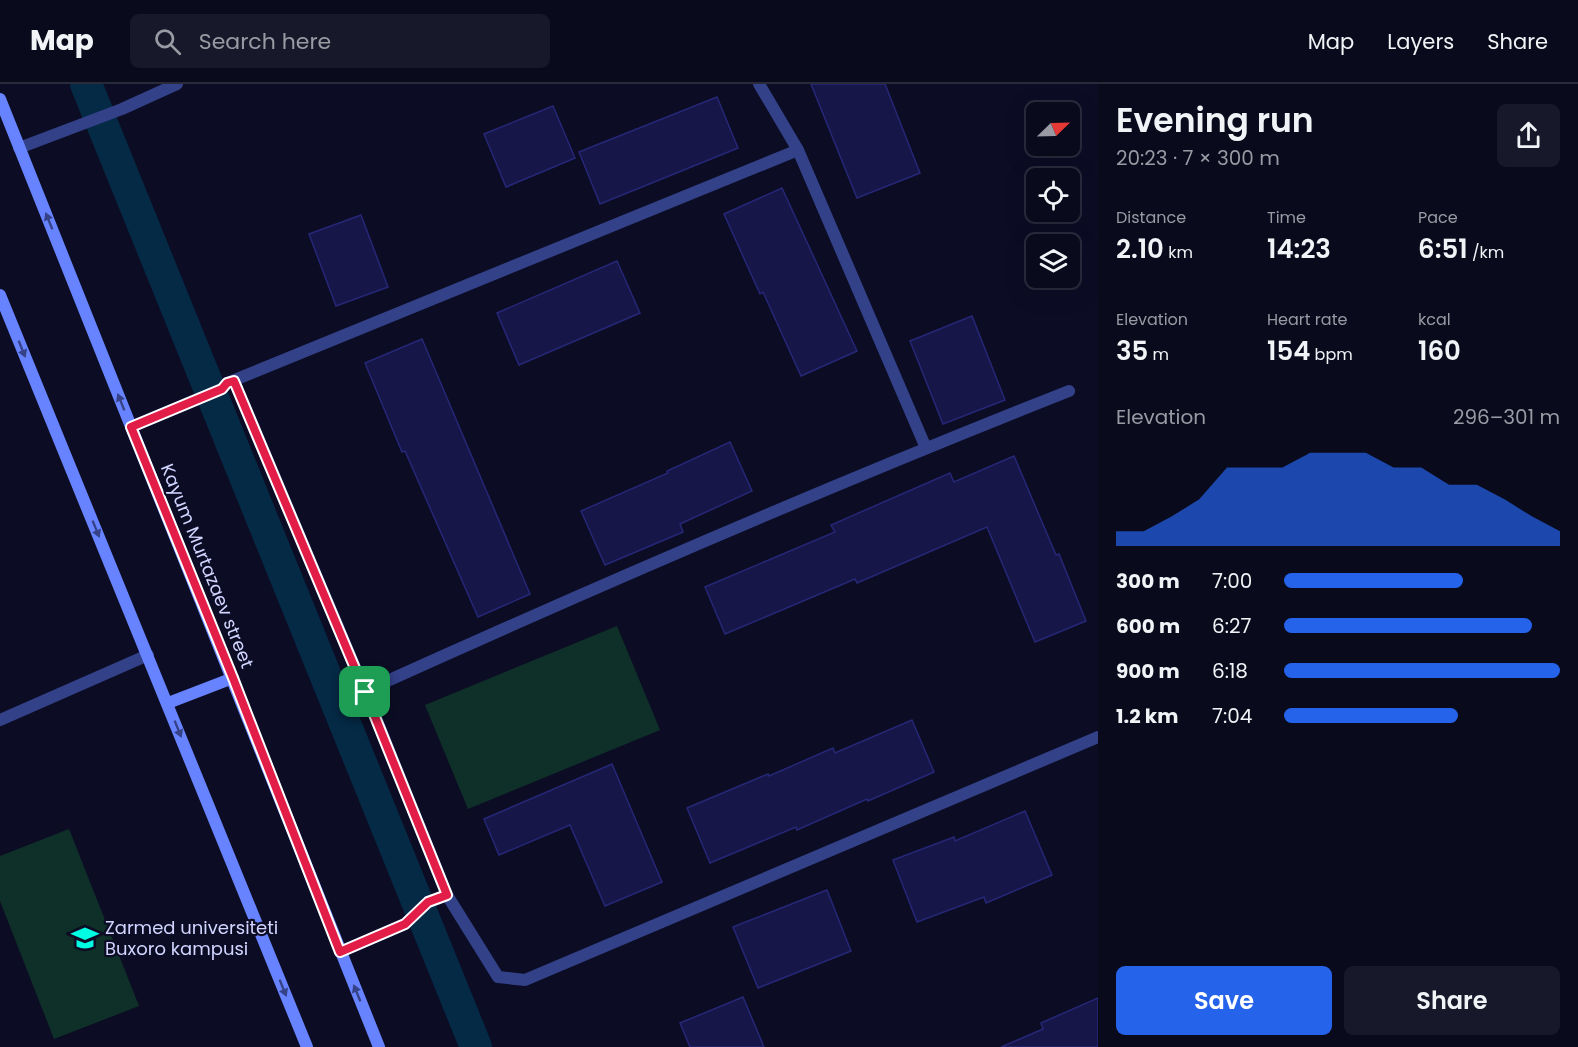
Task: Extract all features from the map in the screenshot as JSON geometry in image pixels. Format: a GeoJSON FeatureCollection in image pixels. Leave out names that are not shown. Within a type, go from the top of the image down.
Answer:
{"type":"FeatureCollection","features":[{"type":"Feature","properties":{"kind":"street"},"geometry":{"type":"LineString","coordinates":[[19,148],[108,114],[177,84]]}},
{"type":"Feature","properties":{"kind":"street"},"geometry":{"type":"LineString","coordinates":[[761,85],[798,150],[926,448]]}},
{"type":"Feature","properties":{"kind":"street","name":"Kayum Murtazaev street"},"geometry":{"type":"LineString","coordinates":[[0,99],[379,1047]]}},
{"type":"Feature","properties":{"kind":"street"},"geometry":{"type":"LineString","coordinates":[[131,427],[222,389],[227,383],[798,150]]}},
{"type":"Feature","properties":{"kind":"street"},"geometry":{"type":"LineString","coordinates":[[0,295],[308,1047]]}},
{"type":"Feature","properties":{"kind":"street"},"geometry":{"type":"LineString","coordinates":[[234,381],[365,692],[447,895],[498,976],[525,980],[1098,737]]}},
{"type":"Feature","properties":{"kind":"street"},"geometry":{"type":"LineString","coordinates":[[365,692],[550,607],[926,448],[1069,391]]}},
{"type":"Feature","properties":{"kind":"street"},"geometry":{"type":"LineString","coordinates":[[0,720],[148,654]]}},
{"type":"Feature","properties":{"kind":"street"},"geometry":{"type":"LineString","coordinates":[[168,703],[233,678]]}},
{"type":"Feature","properties":{"kind":"street"},"geometry":{"type":"LineString","coordinates":[[340,952],[405,924],[428,902],[447,895]]}},
{"type":"Feature","properties":{"kind":"green space"},"geometry":{"type":"Polygon","coordinates":[[[617,626],[660,730],[468,809],[425,705],[617,626]]]}},
{"type":"Feature","properties":{"kind":"green space"},"geometry":{"type":"Polygon","coordinates":[[[69,829],[139,1006],[54,1039],[0,901],[0,856],[69,829]]]}},
{"type":"Feature","properties":{"kind":"building"},"geometry":{"type":"Polygon","coordinates":[[[811,84],[885,84],[920,173],[857,198],[811,84]]]}},
{"type":"Feature","properties":{"kind":"building"},"geometry":{"type":"Polygon","coordinates":[[[717,97],[738,148],[600,204],[579,152],[717,97]]]}},
{"type":"Feature","properties":{"kind":"building"},"geometry":{"type":"Polygon","coordinates":[[[553,106],[575,158],[506,187],[484,134],[553,106]]]}},
{"type":"Feature","properties":{"kind":"building"},"geometry":{"type":"Polygon","coordinates":[[[782,188],[857,351],[801,376],[763,292],[760,294],[724,214],[782,188]]]}},
{"type":"Feature","properties":{"kind":"building"},"geometry":{"type":"Polygon","coordinates":[[[361,215],[388,287],[336,306],[309,234],[361,215]]]}},
{"type":"Feature","properties":{"kind":"building"},"geometry":{"type":"Polygon","coordinates":[[[617,261],[640,313],[519,365],[497,313],[617,261]]]}},
{"type":"Feature","properties":{"kind":"building"},"geometry":{"type":"Polygon","coordinates":[[[972,316],[1005,400],[943,424],[910,341],[972,316]]]}},
{"type":"Feature","properties":{"kind":"building"},"geometry":{"type":"Polygon","coordinates":[[[422,339],[530,594],[478,617],[405,451],[402,452],[365,363],[422,339]]]}},
{"type":"Feature","properties":{"kind":"building"},"geometry":{"type":"Polygon","coordinates":[[[730,442],[752,491],[680,524],[683,532],[605,565],[581,511],[668,473],[667,471],[730,442]]]}},
{"type":"Feature","properties":{"kind":"building"},"geometry":{"type":"Polygon","coordinates":[[[1014,456],[1056,555],[1059,554],[1086,621],[1035,642],[987,527],[857,583],[855,579],[725,634],[705,587],[835,532],[831,525],[950,473],[954,482],[1014,456]]]}},
{"type":"Feature","properties":{"kind":"building"},"geometry":{"type":"Polygon","coordinates":[[[912,720],[934,772],[797,830],[796,827],[710,863],[687,808],[833,748],[835,753],[912,720]]]}},
{"type":"Feature","properties":{"kind":"building"},"geometry":{"type":"Polygon","coordinates":[[[612,764],[662,882],[605,906],[570,825],[499,855],[484,819],[612,764]]]}},
{"type":"Feature","properties":{"kind":"building"},"geometry":{"type":"Polygon","coordinates":[[[1025,811],[1052,875],[986,903],[984,897],[917,922],[893,860],[954,837],[955,841],[1025,811]]]}},
{"type":"Feature","properties":{"kind":"building"},"geometry":{"type":"Polygon","coordinates":[[[827,890],[851,951],[758,988],[733,927],[827,890]]]}},
{"type":"Feature","properties":{"kind":"building"},"geometry":{"type":"Polygon","coordinates":[[[743,997],[764,1047],[690,1047],[680,1023],[743,997]]]}},
{"type":"Feature","properties":{"kind":"building"},"geometry":{"type":"Polygon","coordinates":[[[1098,998],[1098,1047],[1001,1047],[1043,1029],[1041,1023],[1098,998]]]}},
{"type":"Feature","properties":{"kind":"waterway"},"geometry":{"type":"LineString","coordinates":[[86,84],[476,1047]]}},
{"type":"Feature","properties":{"kind":"place","name":"Zarmed universiteti Buxoro kampusi"},"geometry":{"type":"Point","coordinates":[85,938]}},
{"type":"Feature","properties":{"kind":"route"},"geometry":{"type":"LineString","coordinates":[[234,381],[365,692],[447,895],[428,902],[405,924],[340,952],[233,678],[131,427],[222,389],[227,383],[234,381]]}}]}
